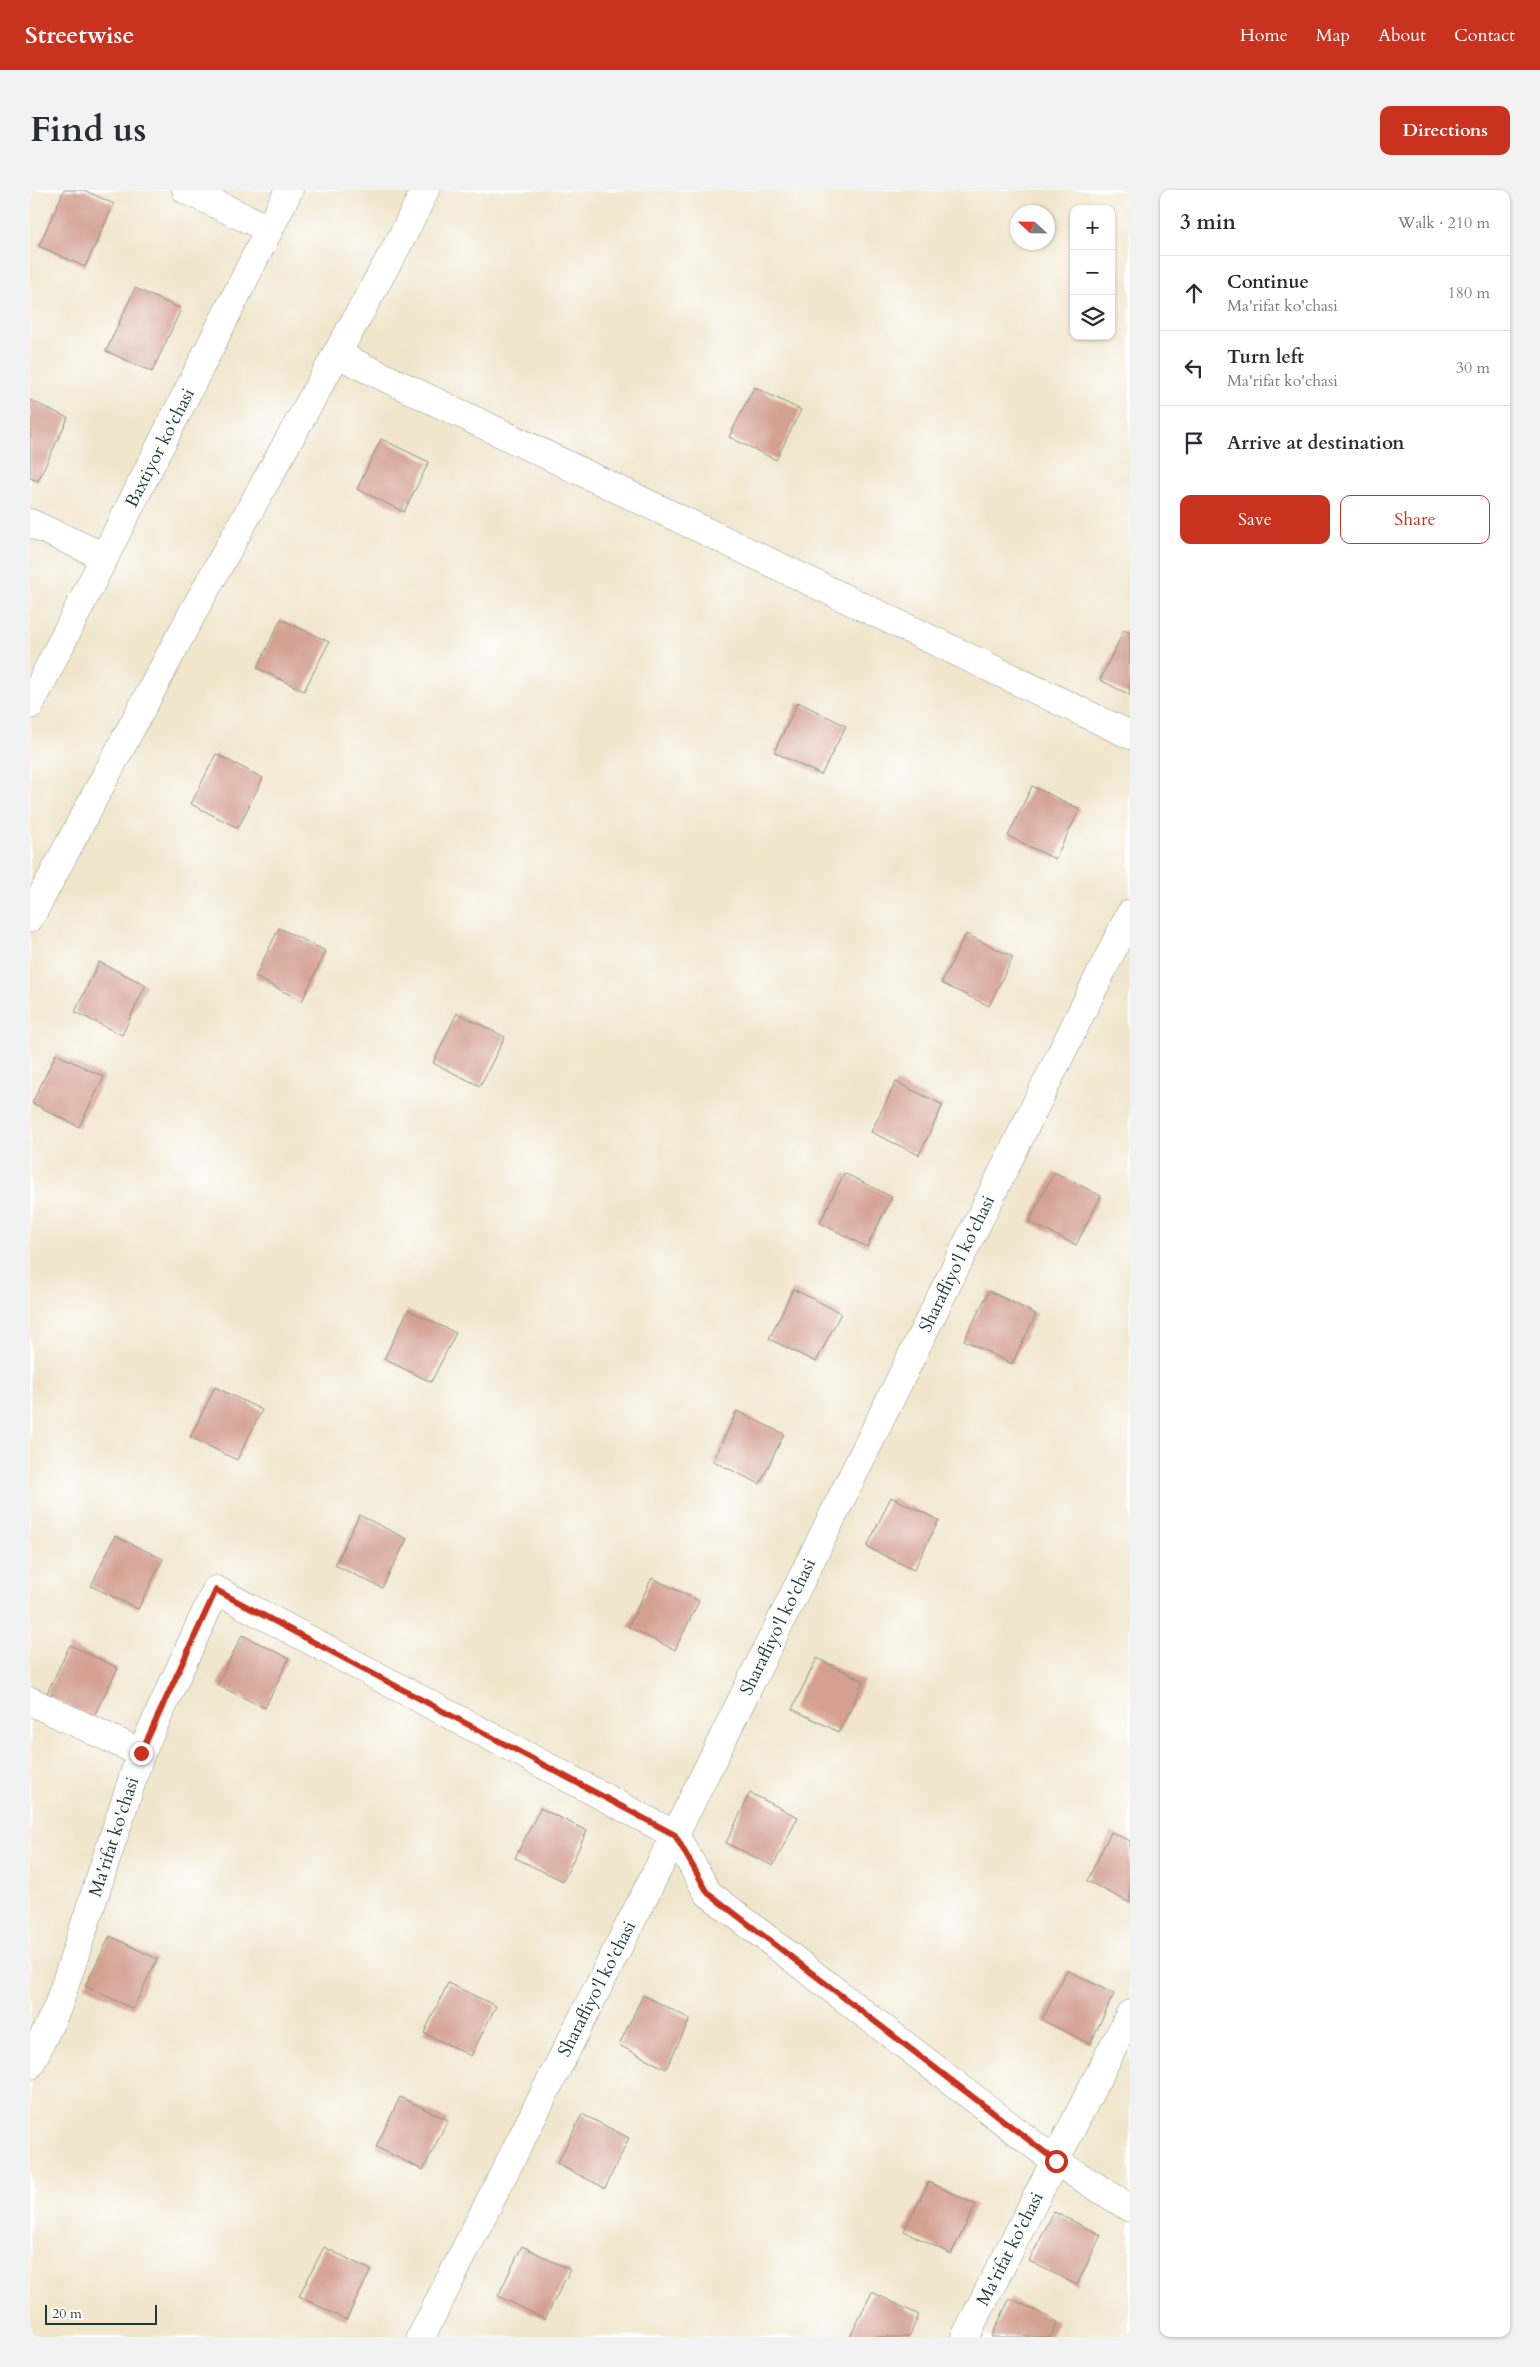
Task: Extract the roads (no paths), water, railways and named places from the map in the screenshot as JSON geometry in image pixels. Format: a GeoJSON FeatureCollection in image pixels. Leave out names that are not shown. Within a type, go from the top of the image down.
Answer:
{"type":"FeatureCollection","features":[{"type":"Feature","properties":{"kind":"street"},"geometry":{"type":"LineString","coordinates":[[186,190],[270,228]]}},
{"type":"Feature","properties":{"kind":"street","name":"Baxtiyor ko'chasi"},"geometry":{"type":"LineString","coordinates":[[30,705],[289,190]]}},
{"type":"Feature","properties":{"kind":"street"},"geometry":{"type":"LineString","coordinates":[[30,918],[193,612],[425,190]]}},
{"type":"Feature","properties":{"kind":"street"},"geometry":{"type":"LineString","coordinates":[[336,354],[1130,735]]}},
{"type":"Feature","properties":{"kind":"street"},"geometry":{"type":"LineString","coordinates":[[30,523],[105,557]]}},
{"type":"Feature","properties":{"kind":"street","name":"Sharafliyo'l ko'chasi"},"geometry":{"type":"LineString","coordinates":[[421,2337],[675,1835],[1130,914]]}},
{"type":"Feature","properties":{"kind":"street","name":"Ma'rifat ko'chasi"},"geometry":{"type":"LineString","coordinates":[[30,2065],[58,2006],[141,1753],[216,1590],[675,1835]]}},
{"type":"Feature","properties":{"kind":"street"},"geometry":{"type":"LineString","coordinates":[[30,1701],[141,1753]]}},
{"type":"Feature","properties":{"kind":"street"},"geometry":{"type":"LineString","coordinates":[[675,1835],[708,1893],[1056,2161],[1130,2208]]}},
{"type":"Feature","properties":{"kind":"street","name":"Ma'rifat ko'chasi"},"geometry":{"type":"LineString","coordinates":[[965,2337],[1130,2014]]}}]}
